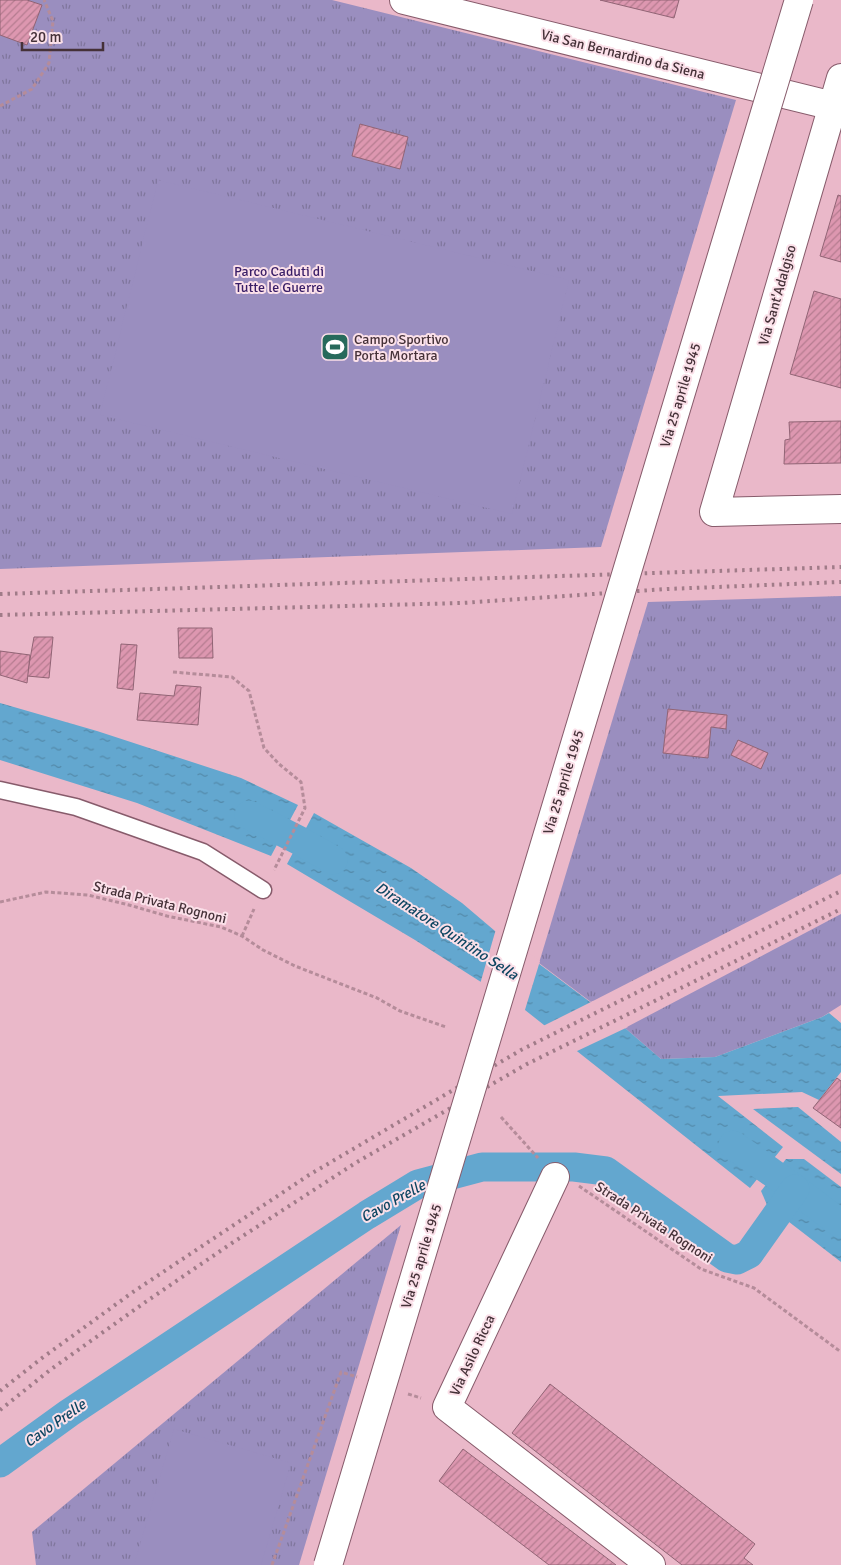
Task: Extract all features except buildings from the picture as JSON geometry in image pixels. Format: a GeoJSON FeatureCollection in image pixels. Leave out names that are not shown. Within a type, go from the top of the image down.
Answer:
{"type":"FeatureCollection","features":[{"type":"Feature","properties":{"kind":"street","name":"Via San Bernardino da Siena"},"geometry":{"type":"LineString","coordinates":[[404,0],[837,107]]}},
{"type":"Feature","properties":{"kind":"street","name":"Via 25 aprile 1945"},"geometry":{"type":"LineString","coordinates":[[328,1565],[799,0]]}},
{"type":"Feature","properties":{"kind":"street","name":"Via Sant'Adalgiso"},"geometry":{"type":"LineString","coordinates":[[841,78],[837,107],[714,512],[841,509]]}},
{"type":"Feature","properties":{"kind":"street","name":"Via Asilo Ricca"},"geometry":{"type":"LineString","coordinates":[[547,1168],[448,1407],[651,1565]]}},
{"type":"Feature","properties":{"kind":"lane"},"geometry":{"type":"LineString","coordinates":[[0,790],[76,807],[202,852],[263,890]]}},
{"type":"Feature","properties":{"kind":"path"},"geometry":{"type":"LineString","coordinates":[[0,106],[32,89],[50,63],[54,21],[44,0]]}},
{"type":"Feature","properties":{"kind":"path"},"geometry":{"type":"LineString","coordinates":[[173,672],[232,676],[250,691],[264,748],[279,764],[301,782],[305,808],[279,860]]}},
{"type":"Feature","properties":{"kind":"path","name":"Strada Privata Rognoni"},"geometry":{"type":"LineString","coordinates":[[0,902],[46,892],[88,895],[167,916],[221,927],[242,936],[263,950],[295,966],[377,998],[400,1011],[446,1027]]}},
{"type":"Feature","properties":{"kind":"path","name":"Strada Privata Rognoni"},"geometry":{"type":"LineString","coordinates":[[501,1117],[547,1168],[579,1186],[702,1269],[754,1288],[841,1352]]}},
{"type":"Feature","properties":{"kind":"green space","name":"Parco Caduti di Tutte le Guerre"},"geometry":{"type":"Polygon","coordinates":[[[0,0],[332,0],[736,100],[601,547],[0,569],[0,0]]]}},
{"type":"Feature","properties":{"kind":"green space","name":"Campo Sportivo Porta Mortara"},"geometry":{"type":"Polygon","coordinates":[[[158,180],[569,280],[512,514],[100,415],[158,180]]]}},
{"type":"Feature","properties":{"kind":"green space"},"geometry":{"type":"Polygon","coordinates":[[[841,596],[841,874],[591,1002],[539,963],[648,602],[841,596]]]}},
{"type":"Feature","properties":{"kind":"green space"},"geometry":{"type":"Polygon","coordinates":[[[841,914],[841,1005],[822,1017],[715,1057],[661,1059],[625,1028],[841,914]]]}},
{"type":"Feature","properties":{"kind":"green space"},"geometry":{"type":"Polygon","coordinates":[[[401,1225],[299,1565],[36,1565],[32,1532],[401,1225]]]}},
{"type":"Feature","properties":{"kind":"green space"},"geometry":{"type":"Polygon","coordinates":[[[174,1429],[291,1463],[261,1565],[134,1565],[174,1429]]]}},
{"type":"Feature","properties":{"kind":"water"},"geometry":{"type":"Polygon","coordinates":[[[0,703],[97,731],[241,778],[298,805],[271,856],[137,803],[0,760],[0,703]]]}},
{"type":"Feature","properties":{"kind":"water"},"geometry":{"type":"Polygon","coordinates":[[[314,813],[411,868],[462,903],[495,931],[625,1028],[661,1059],[715,1057],[829,1013],[841,1023],[841,1072],[819,1100],[802,1092],[718,1096],[783,1147],[750,1188],[525,1010],[415,940],[287,864],[314,813]]]}},
{"type":"Feature","properties":{"kind":"water"},"geometry":{"type":"Polygon","coordinates":[[[798,1107],[841,1142],[841,1174],[753,1109],[798,1107]]]}},
{"type":"Feature","properties":{"kind":"water"},"geometry":{"type":"Polygon","coordinates":[[[786,1159],[804,1159],[841,1187],[841,1262],[767,1205],[761,1191],[786,1159]]]}},
{"type":"Feature","properties":{"kind":"pier"},"geometry":{"type":"Polygon","coordinates":[[[496,929],[540,961],[524,1013],[480,984],[496,929]]]}},
{"type":"Feature","properties":{"kind":"pier"},"geometry":{"type":"Polygon","coordinates":[[[593,1001],[628,1027],[575,1052],[541,1027],[593,1001]]]}},
{"type":"Feature","properties":{"kind":"waterway","name":"Diramatore Quintino Sella"},"geometry":{"type":"LineString","coordinates":[[249,815],[333,860]]}},
{"type":"Feature","properties":{"kind":"waterway","name":"Diramatore Quintino Sella"},"geometry":{"type":"LineString","coordinates":[[733,1145],[841,1224]]}},
{"type":"Feature","properties":{"kind":"waterway","name":"Cavo Prelle"},"geometry":{"type":"LineString","coordinates":[[0,1463],[69,1413],[367,1215],[418,1184],[482,1167],[574,1167],[606,1171],[727,1258],[737,1260],[749,1254],[795,1189]]}},
{"type":"Feature","properties":{"kind":"railway"},"geometry":{"type":"LineString","coordinates":[[0,594],[841,567]]}},
{"type":"Feature","properties":{"kind":"railway"},"geometry":{"type":"LineString","coordinates":[[0,615],[462,603],[667,589],[841,582]]}},
{"type":"Feature","properties":{"kind":"railway"},"geometry":{"type":"LineString","coordinates":[[0,1391],[133,1292],[309,1175],[521,1050],[841,891]]}},
{"type":"Feature","properties":{"kind":"railway"},"geometry":{"type":"LineString","coordinates":[[0,1410],[50,1370],[144,1303],[357,1162],[527,1064],[841,909]]}},
{"type":"Feature","properties":{"kind":"place","name":"Campo Sportivo Porta Mortara"},"geometry":{"type":"Point","coordinates":[335,347]}}]}
